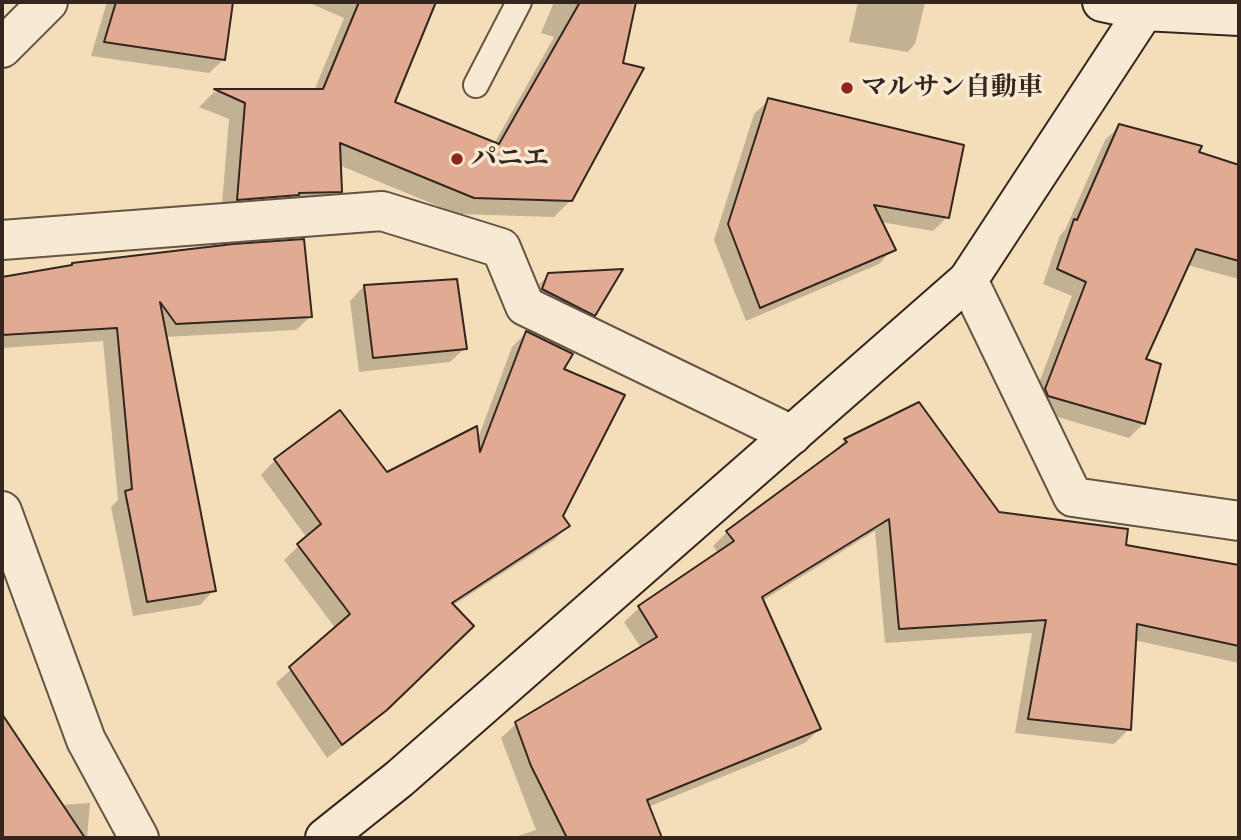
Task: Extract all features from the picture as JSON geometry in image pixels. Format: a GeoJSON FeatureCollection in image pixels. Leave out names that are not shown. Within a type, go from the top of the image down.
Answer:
{"type":"FeatureCollection","features":[{"type":"Feature","properties":{"kind":"street"},"geometry":{"type":"LineString","coordinates":[[2,48],[48,2]]}},
{"type":"Feature","properties":{"kind":"street"},"geometry":{"type":"LineString","coordinates":[[1102,2],[1239,16]]}},
{"type":"Feature","properties":{"kind":"street"},"geometry":{"type":"LineString","coordinates":[[325,838],[399,779],[968,280],[1147,7]]}},
{"type":"Feature","properties":{"kind":"street"},"geometry":{"type":"LineString","coordinates":[[2,240],[382,211],[501,248],[525,306],[792,435]]}},
{"type":"Feature","properties":{"kind":"street"},"geometry":{"type":"LineString","coordinates":[[968,280],[1073,497],[1239,520]]}},
{"type":"Feature","properties":{"kind":"street"},"geometry":{"type":"LineString","coordinates":[[2,511],[86,740],[139,838]]}},
{"type":"Feature","properties":{"kind":"lane"},"geometry":{"type":"LineString","coordinates":[[477,85],[519,2]]}},
{"type":"Feature","properties":{"kind":"building"},"geometry":{"type":"Polygon","coordinates":[[[116,2],[233,2],[225,60],[104,42],[116,2]]]}},
{"type":"Feature","properties":{"kind":"building"},"geometry":{"type":"Polygon","coordinates":[[[359,2],[436,2],[395,102],[499,144],[580,2],[636,2],[623,63],[644,68],[572,201],[474,198],[340,143],[342,192],[299,193],[237,200],[245,103],[214,89],[323,89],[359,2]]]}},
{"type":"Feature","properties":{"kind":"building"},"geometry":{"type":"Polygon","coordinates":[[[768,98],[964,145],[949,218],[874,205],[896,250],[760,308],[728,224],[768,98]]]}},
{"type":"Feature","properties":{"kind":"building"},"geometry":{"type":"Polygon","coordinates":[[[1119,124],[1202,146],[1199,152],[1239,165],[1239,261],[1196,249],[1146,359],[1161,364],[1145,424],[1048,396],[1045,389],[1086,282],[1057,269],[1074,219],[1077,220],[1119,124]]]}},
{"type":"Feature","properties":{"kind":"building"},"geometry":{"type":"Polygon","coordinates":[[[304,239],[312,317],[176,324],[160,302],[216,591],[147,602],[125,491],[132,489],[117,328],[2,335],[2,277],[72,263],[233,244],[304,239]]]}},
{"type":"Feature","properties":{"kind":"building"},"geometry":{"type":"Polygon","coordinates":[[[623,269],[595,316],[542,289],[548,273],[623,269]]]}},
{"type":"Feature","properties":{"kind":"building"},"geometry":{"type":"Polygon","coordinates":[[[457,279],[467,349],[373,358],[364,285],[457,279]]]}},
{"type":"Feature","properties":{"kind":"building"},"geometry":{"type":"Polygon","coordinates":[[[526,331],[573,354],[564,369],[625,395],[563,516],[570,526],[452,603],[474,626],[387,710],[342,745],[289,667],[350,614],[297,544],[321,524],[274,459],[340,410],[387,472],[477,426],[480,452],[526,331]]]}},
{"type":"Feature","properties":{"kind":"building"},"geometry":{"type":"Polygon","coordinates":[[[919,402],[999,512],[1128,529],[1126,545],[1239,565],[1239,646],[1137,624],[1131,730],[1028,719],[1046,620],[899,629],[889,519],[762,597],[821,729],[647,800],[662,838],[567,838],[531,766],[515,722],[657,637],[638,606],[734,541],[726,531],[847,442],[844,439],[919,402]]]}},
{"type":"Feature","properties":{"kind":"building"},"geometry":{"type":"Polygon","coordinates":[[[2,714],[85,838],[2,838],[2,714]]]}},
{"type":"Feature","properties":{"kind":"place","name":"マルサン自動車"},"geometry":{"type":"Point","coordinates":[847,88]}},
{"type":"Feature","properties":{"kind":"place","name":"パニエ"},"geometry":{"type":"Point","coordinates":[457,159]}}]}
